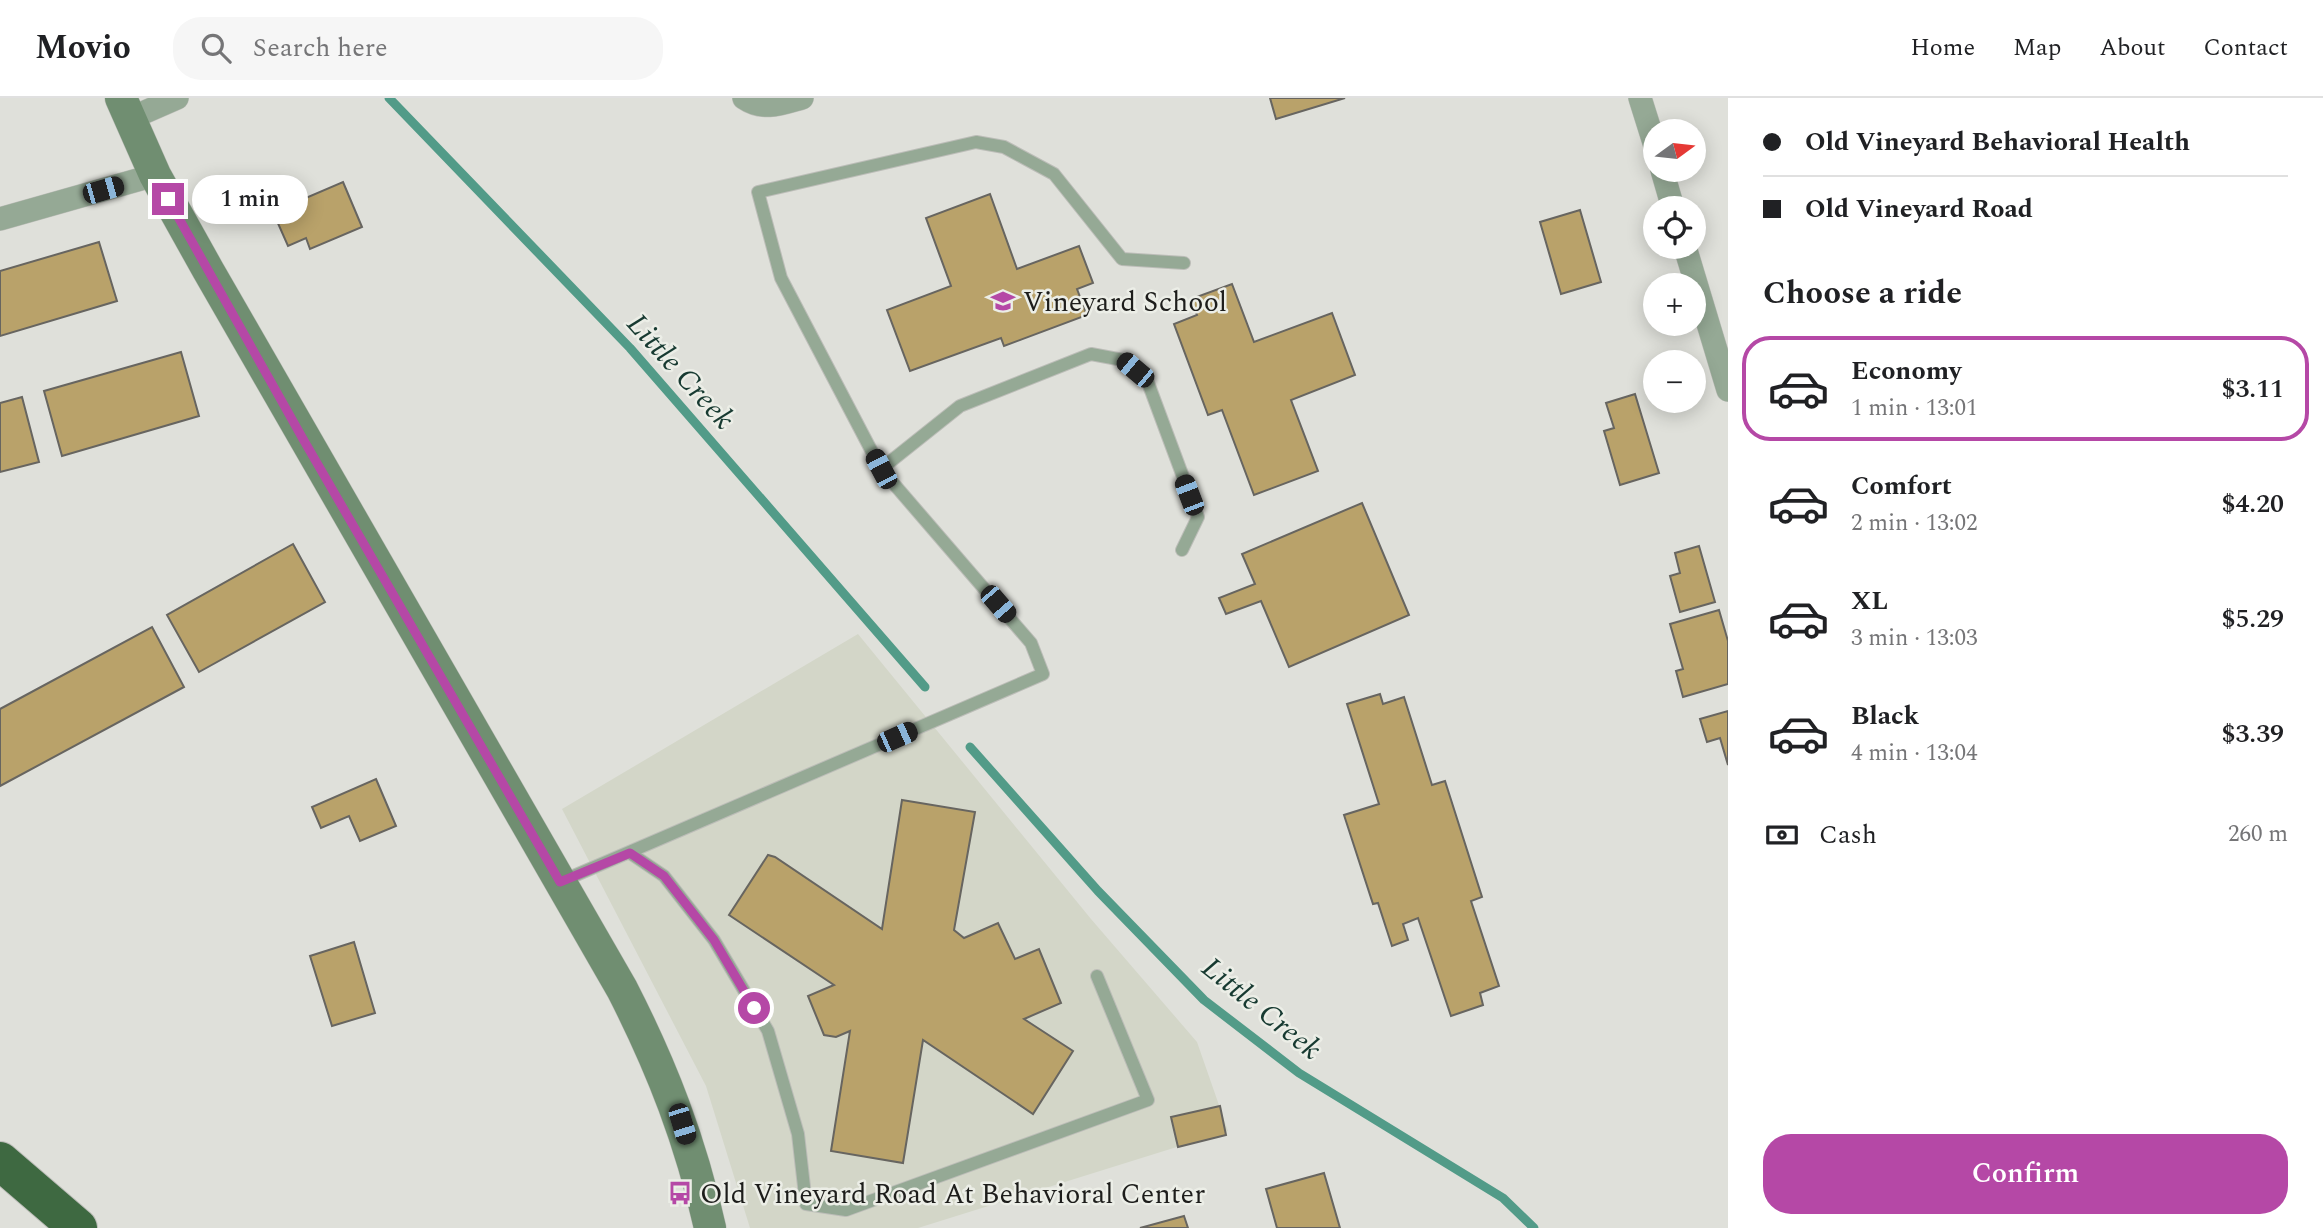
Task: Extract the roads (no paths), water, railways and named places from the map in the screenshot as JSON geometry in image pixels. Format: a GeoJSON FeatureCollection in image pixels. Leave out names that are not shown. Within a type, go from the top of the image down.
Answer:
{"type":"FeatureCollection","features":[{"type":"Feature","properties":{"kind":"highway"},"geometry":{"type":"LineString","coordinates":[[0,1161],[78,1228]]}},
{"type":"Feature","properties":{"kind":"street"},"geometry":{"type":"LineString","coordinates":[[177,98],[125,108],[155,175],[303,439],[622,989],[656,1055],[682,1124],[710,1228]]}},
{"type":"Feature","properties":{"kind":"street"},"geometry":{"type":"LineString","coordinates":[[744,98],[753,104],[772,107],[802,98]]}},
{"type":"Feature","properties":{"kind":"street"},"geometry":{"type":"LineString","coordinates":[[1640,98],[1647,119]]}},
{"type":"Feature","properties":{"kind":"street"},"geometry":{"type":"LineString","coordinates":[[0,219],[155,175]]}},
{"type":"Feature","properties":{"kind":"street"},"geometry":{"type":"LineString","coordinates":[[1689,259],[1728,390]]}},
{"type":"Feature","properties":{"kind":"lane"},"geometry":{"type":"LineString","coordinates":[[560,882],[1043,674],[1031,643],[881,469],[781,278],[758,192],[976,142],[1004,147],[1054,174],[1122,259],[1184,263]]}},
{"type":"Feature","properties":{"kind":"lane"},"geometry":{"type":"LineString","coordinates":[[881,469],[960,406],[1091,354],[1123,360],[1147,380],[1198,517],[1182,550]]}},
{"type":"Feature","properties":{"kind":"lane"},"geometry":{"type":"LineString","coordinates":[[630,853],[664,876],[714,940],[768,1031],[798,1134],[806,1204],[846,1210],[1148,1100],[1097,976]]}},
{"type":"Feature","properties":{"kind":"waterway","name":"Little Creek"},"geometry":{"type":"LineString","coordinates":[[389,98],[630,348],[925,687]]}},
{"type":"Feature","properties":{"kind":"waterway","name":"Little Creek"},"geometry":{"type":"LineString","coordinates":[[970,747],[1098,891],[1204,1000],[1299,1073],[1503,1198],[1534,1228]]}},
{"type":"Feature","properties":{"kind":"place","name":"Vineyard School"},"geometry":{"type":"Point","coordinates":[1003,301]}},
{"type":"Feature","properties":{"kind":"place","name":"Old Vineyard Road At Behavioral Center"},"geometry":{"type":"Point","coordinates":[680,1193]}}]}
